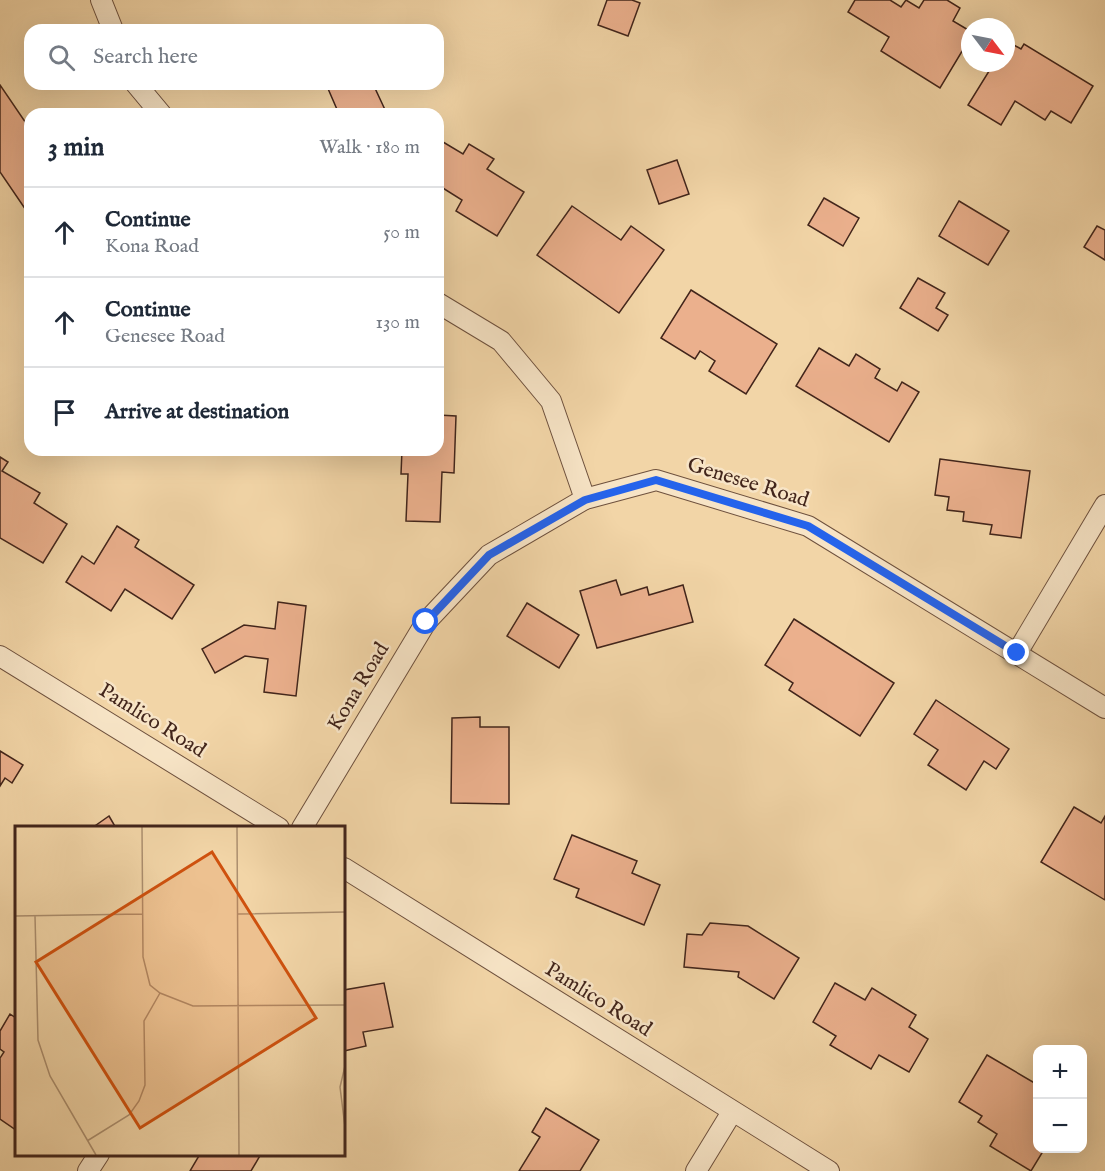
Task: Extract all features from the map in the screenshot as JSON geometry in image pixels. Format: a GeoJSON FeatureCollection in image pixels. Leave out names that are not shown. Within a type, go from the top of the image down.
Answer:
{"type":"FeatureCollection","features":[{"type":"Feature","properties":{"kind":"street"},"geometry":{"type":"LineString","coordinates":[[101,0],[111,24]]}},
{"type":"Feature","properties":{"kind":"street"},"geometry":{"type":"LineString","coordinates":[[141,90],[156,108]]}},
{"type":"Feature","properties":{"kind":"street"},"geometry":{"type":"LineString","coordinates":[[444,307],[501,341],[551,401],[585,500]]}},
{"type":"Feature","properties":{"kind":"street","name":"Genesee Road"},"geometry":{"type":"LineString","coordinates":[[585,500],[656,480],[808,526],[1105,708]]}},
{"type":"Feature","properties":{"kind":"street","name":"Kona Road"},"geometry":{"type":"LineString","coordinates":[[303,826],[426,622],[489,555],[585,500]]}},
{"type":"Feature","properties":{"kind":"street"},"geometry":{"type":"LineString","coordinates":[[1017,653],[1105,505]]}},
{"type":"Feature","properties":{"kind":"street","name":"Pamlico Road"},"geometry":{"type":"LineString","coordinates":[[0,656],[276,826]]}},
{"type":"Feature","properties":{"kind":"street","name":"Pamlico Road"},"geometry":{"type":"LineString","coordinates":[[345,869],[829,1171]]}},
{"type":"Feature","properties":{"kind":"street"},"geometry":{"type":"LineString","coordinates":[[696,1171],[732,1112]]}},
{"type":"Feature","properties":{"kind":"street"},"geometry":{"type":"LineString","coordinates":[[88,1171],[98,1156]]}},
{"type":"Feature","properties":{"kind":"building"},"geometry":{"type":"Polygon","coordinates":[[[607,0],[632,0],[640,3],[628,36],[598,25],[607,0]]]}},
{"type":"Feature","properties":{"kind":"building"},"geometry":{"type":"Polygon","coordinates":[[[855,0],[890,0],[901,7],[906,0],[919,8],[924,0],[947,0],[960,8],[953,21],[961,26],[961,53],[940,88],[881,51],[889,37],[848,12],[855,0]]]}},
{"type":"Feature","properties":{"kind":"building"},"geometry":{"type":"Polygon","coordinates":[[[1024,44],[1093,86],[1071,123],[1051,111],[1045,120],[1015,101],[1001,125],[968,105],[988,72],[1015,72],[1015,46],[1021,49],[1024,44]]]}},
{"type":"Feature","properties":{"kind":"building"},"geometry":{"type":"Polygon","coordinates":[[[0,85],[24,120],[24,207],[0,172],[0,85]]]}},
{"type":"Feature","properties":{"kind":"building"},"geometry":{"type":"Polygon","coordinates":[[[329,90],[376,90],[384,108],[336,108],[329,90]]]}},
{"type":"Feature","properties":{"kind":"building"},"geometry":{"type":"Polygon","coordinates":[[[444,143],[463,154],[469,144],[494,159],[487,169],[524,192],[497,236],[456,211],[462,200],[444,189],[444,143]]]}},
{"type":"Feature","properties":{"kind":"building"},"geometry":{"type":"Polygon","coordinates":[[[677,160],[689,194],[659,204],[647,170],[677,160]]]}},
{"type":"Feature","properties":{"kind":"building"},"geometry":{"type":"Polygon","coordinates":[[[824,198],[859,218],[843,246],[808,225],[824,198]]]}},
{"type":"Feature","properties":{"kind":"building"},"geometry":{"type":"Polygon","coordinates":[[[959,201],[1009,231],[988,265],[939,236],[959,201]]]}},
{"type":"Feature","properties":{"kind":"building"},"geometry":{"type":"Polygon","coordinates":[[[572,206],[621,240],[631,226],[664,250],[619,313],[537,255],[572,206]]]}},
{"type":"Feature","properties":{"kind":"building"},"geometry":{"type":"Polygon","coordinates":[[[1097,226],[1105,230],[1105,260],[1084,247],[1097,226]]]}},
{"type":"Feature","properties":{"kind":"building"},"geometry":{"type":"Polygon","coordinates":[[[918,278],[945,293],[936,308],[948,315],[938,331],[900,308],[918,278]]]}},
{"type":"Feature","properties":{"kind":"building"},"geometry":{"type":"Polygon","coordinates":[[[691,290],[777,344],[746,394],[709,371],[715,361],[700,351],[695,359],[661,338],[691,290]]]}},
{"type":"Feature","properties":{"kind":"building"},"geometry":{"type":"Polygon","coordinates":[[[819,348],[849,366],[856,354],[880,369],[875,378],[897,391],[902,382],[919,392],[889,442],[796,386],[819,348]]]}},
{"type":"Feature","properties":{"kind":"building"},"geometry":{"type":"Polygon","coordinates":[[[444,415],[456,416],[454,473],[442,472],[440,522],[406,521],[408,474],[401,474],[402,456],[444,456],[444,415]]]}},
{"type":"Feature","properties":{"kind":"building"},"geometry":{"type":"Polygon","coordinates":[[[0,457],[8,462],[2,471],[40,493],[34,503],[67,524],[43,563],[0,538],[0,457]]]}},
{"type":"Feature","properties":{"kind":"building"},"geometry":{"type":"Polygon","coordinates":[[[940,459],[1030,471],[1021,538],[990,534],[992,525],[963,521],[964,512],[947,510],[949,497],[935,495],[940,459]]]}},
{"type":"Feature","properties":{"kind":"building"},"geometry":{"type":"Polygon","coordinates":[[[117,526],[139,540],[135,547],[194,585],[172,619],[125,589],[111,611],[66,582],[82,556],[94,564],[117,526]]]}},
{"type":"Feature","properties":{"kind":"building"},"geometry":{"type":"Polygon","coordinates":[[[616,580],[621,595],[647,587],[649,595],[683,585],[693,622],[597,648],[580,591],[616,580]]]}},
{"type":"Feature","properties":{"kind":"building"},"geometry":{"type":"Polygon","coordinates":[[[278,602],[306,606],[296,696],[264,692],[268,659],[245,656],[215,673],[202,649],[244,625],[275,629],[278,602]]]}},
{"type":"Feature","properties":{"kind":"building"},"geometry":{"type":"Polygon","coordinates":[[[527,603],[579,635],[559,668],[507,636],[527,603]]]}},
{"type":"Feature","properties":{"kind":"building"},"geometry":{"type":"Polygon","coordinates":[[[794,619],[894,683],[860,736],[789,690],[793,683],[765,665],[794,619]]]}},
{"type":"Feature","properties":{"kind":"building"},"geometry":{"type":"Polygon","coordinates":[[[936,700],[1009,749],[996,769],[984,761],[966,790],[928,765],[938,750],[914,734],[936,700]]]}},
{"type":"Feature","properties":{"kind":"building"},"geometry":{"type":"Polygon","coordinates":[[[480,717],[480,727],[509,727],[509,804],[451,803],[452,718],[480,717]]]}},
{"type":"Feature","properties":{"kind":"building"},"geometry":{"type":"Polygon","coordinates":[[[0,751],[23,765],[12,783],[5,778],[0,786],[0,751]]]}},
{"type":"Feature","properties":{"kind":"building"},"geometry":{"type":"Polygon","coordinates":[[[1074,807],[1101,823],[1105,816],[1105,900],[1041,862],[1074,807]]]}},
{"type":"Feature","properties":{"kind":"building"},"geometry":{"type":"Polygon","coordinates":[[[109,816],[115,826],[95,826],[109,816]]]}},
{"type":"Feature","properties":{"kind":"building"},"geometry":{"type":"Polygon","coordinates":[[[572,835],[637,861],[632,873],[660,885],[644,925],[576,897],[579,889],[554,879],[572,835]]]}},
{"type":"Feature","properties":{"kind":"building"},"geometry":{"type":"Polygon","coordinates":[[[710,923],[748,926],[799,958],[774,999],[738,977],[739,972],[684,967],[687,934],[702,935],[710,923]]]}},
{"type":"Feature","properties":{"kind":"building"},"geometry":{"type":"Polygon","coordinates":[[[384,983],[393,1027],[363,1032],[366,1046],[345,1051],[345,990],[384,983]]]}},
{"type":"Feature","properties":{"kind":"building"},"geometry":{"type":"Polygon","coordinates":[[[835,983],[865,1000],[872,988],[916,1015],[909,1027],[928,1039],[909,1072],[879,1055],[871,1069],[830,1045],[836,1036],[813,1022],[835,983]]]}},
{"type":"Feature","properties":{"kind":"building"},"geometry":{"type":"Polygon","coordinates":[[[10,1014],[15,1017],[15,1129],[0,1119],[0,1058],[4,1052],[0,1049],[0,1031],[10,1014]]]}},
{"type":"Feature","properties":{"kind":"building"},"geometry":{"type":"Polygon","coordinates":[[[987,1055],[1033,1082],[1033,1153],[1042,1153],[1031,1171],[990,1146],[997,1134],[978,1122],[982,1116],[959,1102],[987,1055]]]}},
{"type":"Feature","properties":{"kind":"building"},"geometry":{"type":"Polygon","coordinates":[[[546,1108],[599,1140],[580,1171],[519,1171],[540,1137],[532,1132],[546,1108]]]}},
{"type":"Feature","properties":{"kind":"building"},"geometry":{"type":"Polygon","coordinates":[[[199,1156],[260,1156],[251,1171],[190,1171],[199,1156]]]}},
{"type":"Feature","properties":{"kind":"route"},"geometry":{"type":"LineString","coordinates":[[426,622],[489,555],[585,500],[656,480],[808,526],[1017,653]]}}]}
